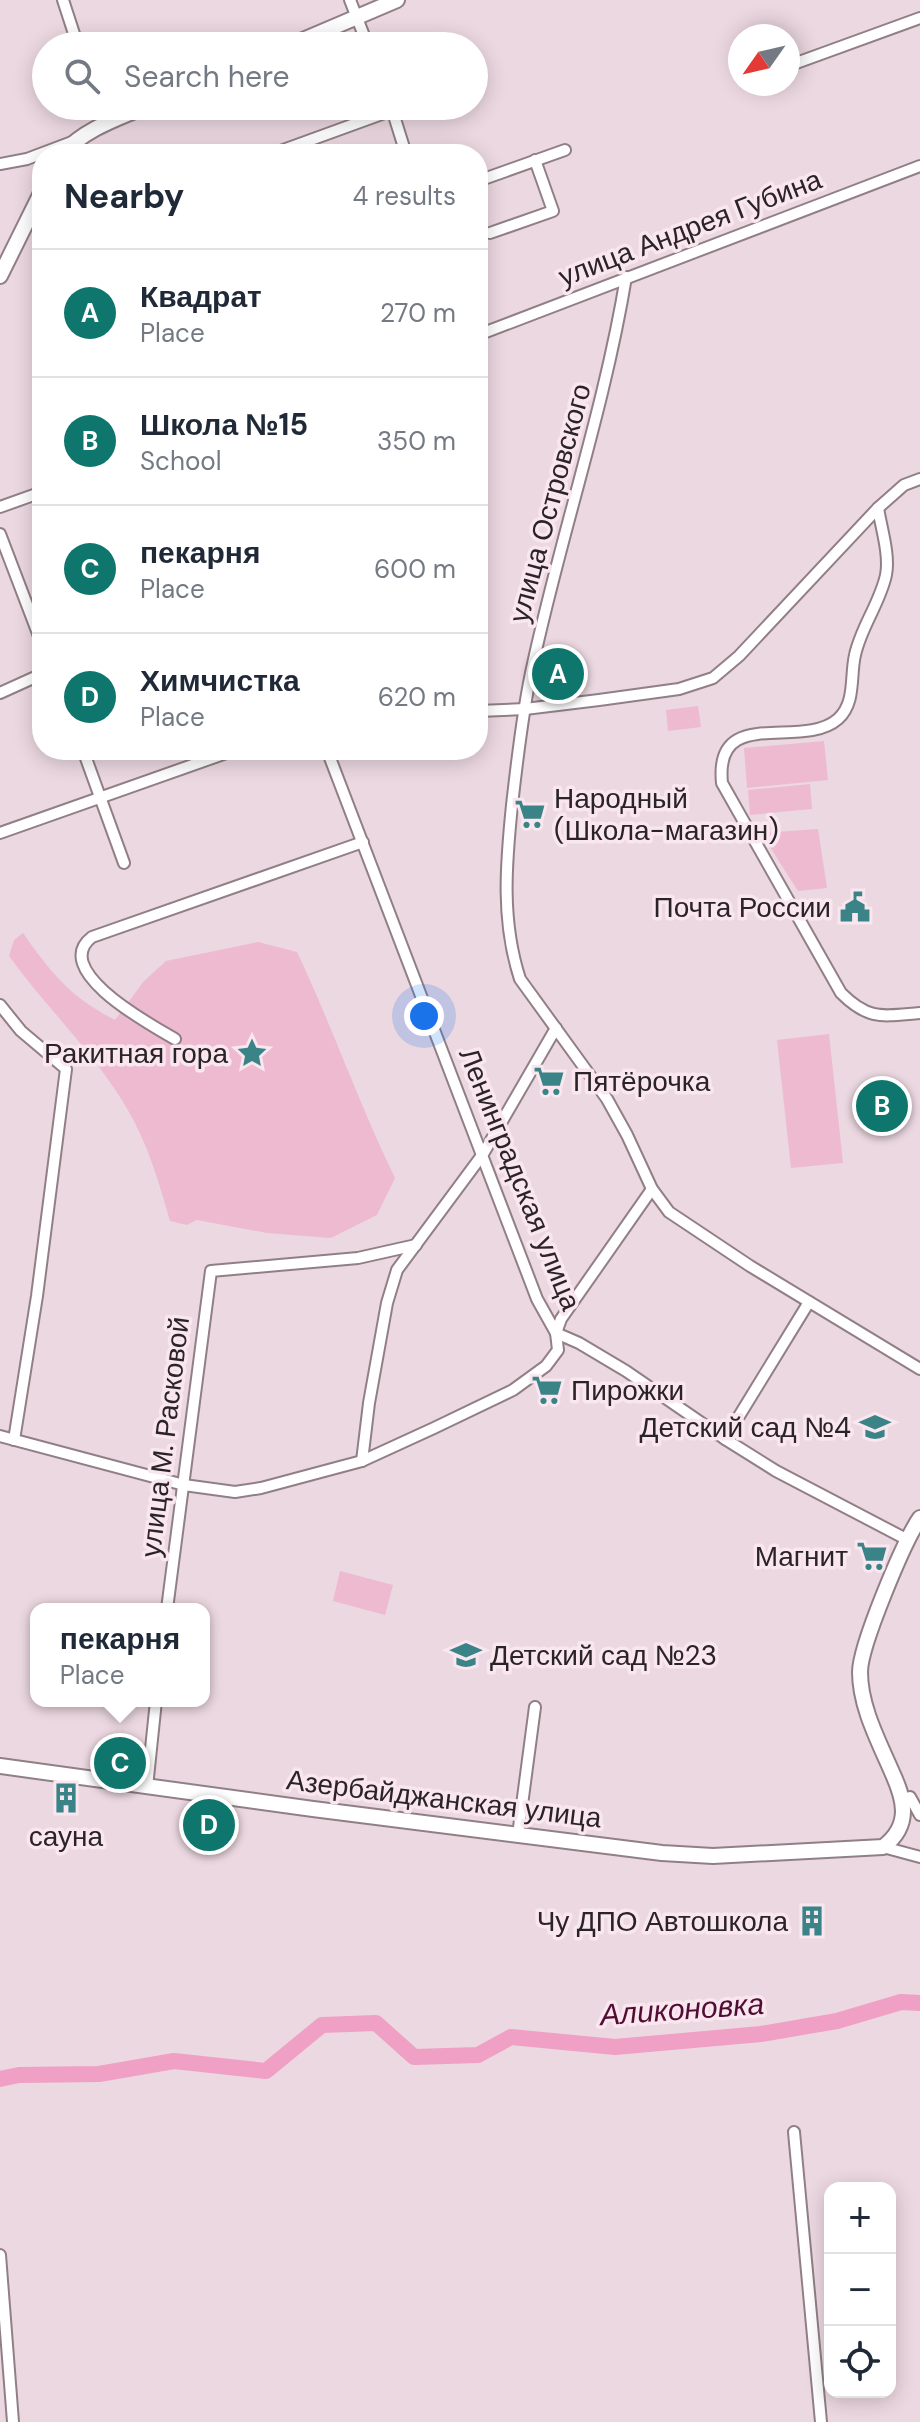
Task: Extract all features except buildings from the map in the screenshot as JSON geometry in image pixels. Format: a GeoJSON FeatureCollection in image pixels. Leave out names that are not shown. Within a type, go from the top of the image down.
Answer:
{"type":"FeatureCollection","features":[{"type":"Feature","properties":{"kind":"main road"},"geometry":{"type":"LineString","coordinates":[[322,32],[397,0]]}},
{"type":"Feature","properties":{"kind":"main road"},"geometry":{"type":"LineString","coordinates":[[71,144],[114,120]]}},
{"type":"Feature","properties":{"kind":"main road"},"geometry":{"type":"LineString","coordinates":[[0,276],[32,211]]}},
{"type":"Feature","properties":{"kind":"main road"},"geometry":{"type":"LineString","coordinates":[[883,1847],[897,1833],[902,1822],[902,1799],[868,1712],[860,1674],[872,1627],[920,1518]]}},
{"type":"Feature","properties":{"kind":"main road","name":"Азербайджанская улица"},"geometry":{"type":"LineString","coordinates":[[0,1766],[662,1853],[713,1856],[883,1847]]}},
{"type":"Feature","properties":{"kind":"street"},"geometry":{"type":"LineString","coordinates":[[63,0],[73,32]]}},
{"type":"Feature","properties":{"kind":"street"},"geometry":{"type":"LineString","coordinates":[[350,0],[363,32]]}},
{"type":"Feature","properties":{"kind":"street"},"geometry":{"type":"LineString","coordinates":[[800,62],[920,18]]}},
{"type":"Feature","properties":{"kind":"street"},"geometry":{"type":"LineString","coordinates":[[103,120],[104,124]]}},
{"type":"Feature","properties":{"kind":"street"},"geometry":{"type":"LineString","coordinates":[[298,144],[361,120]]}},
{"type":"Feature","properties":{"kind":"street"},"geometry":{"type":"LineString","coordinates":[[396,120],[403,144]]}},
{"type":"Feature","properties":{"kind":"street"},"geometry":{"type":"LineString","coordinates":[[66,144],[74,141]]}},
{"type":"Feature","properties":{"kind":"street"},"geometry":{"type":"LineString","coordinates":[[488,177],[565,150]]}},
{"type":"Feature","properties":{"kind":"street"},"geometry":{"type":"LineString","coordinates":[[0,164],[32,157]]}},
{"type":"Feature","properties":{"kind":"street"},"geometry":{"type":"LineString","coordinates":[[490,233],[553,211],[535,160]]}},
{"type":"Feature","properties":{"kind":"street","name":"улица Андрея Губина"},"geometry":{"type":"LineString","coordinates":[[488,331],[920,166]]}},
{"type":"Feature","properties":{"kind":"street","name":"улица Островского"},"geometry":{"type":"LineString","coordinates":[[626,277],[616,340],[540,634],[525,709],[505,891],[508,934],[520,979],[607,1099],[652,1189],[669,1212],[920,1369]]}},
{"type":"Feature","properties":{"kind":"street"},"geometry":{"type":"LineString","coordinates":[[488,711],[525,709],[679,689],[713,678],[739,656],[878,508],[904,485],[920,479]]}},
{"type":"Feature","properties":{"kind":"street"},"geometry":{"type":"LineString","coordinates":[[0,507],[32,496]]}},
{"type":"Feature","properties":{"kind":"street"},"geometry":{"type":"LineString","coordinates":[[878,508],[887,573],[855,653],[849,703],[838,719],[816,730],[754,734],[733,742],[724,752],[721,773],[722,783],[841,993],[858,1010],[876,1017],[920,1013]]}},
{"type":"Feature","properties":{"kind":"street"},"geometry":{"type":"LineString","coordinates":[[0,534],[32,618]]}},
{"type":"Feature","properties":{"kind":"street"},"geometry":{"type":"LineString","coordinates":[[0,693],[32,679]]}},
{"type":"Feature","properties":{"kind":"street"},"geometry":{"type":"LineString","coordinates":[[87,760],[124,863]]}},
{"type":"Feature","properties":{"kind":"street"},"geometry":{"type":"LineString","coordinates":[[0,833],[206,760]]}},
{"type":"Feature","properties":{"kind":"street","name":"Ленинградская улица"},"geometry":{"type":"LineString","coordinates":[[331,760],[537,1299],[556,1333],[626,1371],[776,1471],[908,1540]]}},
{"type":"Feature","properties":{"kind":"street"},"geometry":{"type":"LineString","coordinates":[[175,1039],[124,1008],[94,980],[81,961],[84,944],[92,937],[363,842]]}},
{"type":"Feature","properties":{"kind":"street"},"geometry":{"type":"LineString","coordinates":[[0,1005],[21,1031],[66,1069],[37,1296],[14,1440]]}},
{"type":"Feature","properties":{"kind":"street"},"geometry":{"type":"LineString","coordinates":[[362,1461],[387,1303],[397,1270],[483,1154],[556,1028]]}},
{"type":"Feature","properties":{"kind":"street"},"geometry":{"type":"LineString","coordinates":[[0,1436],[184,1485],[235,1492],[295,1480],[362,1461],[513,1390],[554,1357],[558,1350],[556,1333],[561,1319],[652,1189]]}},
{"type":"Feature","properties":{"kind":"street","name":"улица М. Расковой"},"geometry":{"type":"LineString","coordinates":[[168,1603],[211,1271],[358,1258],[416,1245]]}},
{"type":"Feature","properties":{"kind":"street"},"geometry":{"type":"LineString","coordinates":[[725,1439],[809,1302]]}},
{"type":"Feature","properties":{"kind":"street"},"geometry":{"type":"LineString","coordinates":[[147,1787],[155,1707]]}},
{"type":"Feature","properties":{"kind":"street"},"geometry":{"type":"LineString","coordinates":[[518,1835],[535,1707]]}},
{"type":"Feature","properties":{"kind":"street"},"geometry":{"type":"LineString","coordinates":[[902,1799],[910,1797],[920,1815]]}},
{"type":"Feature","properties":{"kind":"street"},"geometry":{"type":"LineString","coordinates":[[883,1847],[920,1857]]}},
{"type":"Feature","properties":{"kind":"street"},"geometry":{"type":"LineString","coordinates":[[794,2132],[821,2422]]}},
{"type":"Feature","properties":{"kind":"street"},"geometry":{"type":"LineString","coordinates":[[0,2255],[13,2422]]}},
{"type":"Feature","properties":{"kind":"shaded area"},"geometry":{"type":"Polygon","coordinates":[[[698,706],[701,727],[668,731],[666,710],[698,706]]]}},
{"type":"Feature","properties":{"kind":"shaded area"},"geometry":{"type":"Polygon","coordinates":[[[824,741],[828,780],[747,788],[744,748],[824,741]]]}},
{"type":"Feature","properties":{"kind":"shaded area"},"geometry":{"type":"Polygon","coordinates":[[[810,784],[812,809],[750,815],[748,790],[810,784]]]}},
{"type":"Feature","properties":{"kind":"shaded area"},"geometry":{"type":"Polygon","coordinates":[[[818,829],[827,888],[798,891],[761,833],[818,829]]]}},
{"type":"Feature","properties":{"kind":"shaded area"},"geometry":{"type":"Polygon","coordinates":[[[23,933],[43,961],[73,993],[115,1020],[144,981],[166,961],[258,942],[297,952],[395,1178],[377,1215],[331,1238],[267,1233],[197,1220],[187,1225],[170,1221],[148,1152],[129,1112],[102,1071],[9,956],[14,940],[23,933]]]}},
{"type":"Feature","properties":{"kind":"shaded area"},"geometry":{"type":"Polygon","coordinates":[[[829,1034],[843,1163],[791,1168],[777,1040],[829,1034]]]}},
{"type":"Feature","properties":{"kind":"shaded area"},"geometry":{"type":"Polygon","coordinates":[[[340,1571],[393,1585],[385,1615],[333,1601],[340,1571]]]}},
{"type":"Feature","properties":{"kind":"waterway","name":"Аликоновка"},"geometry":{"type":"LineString","coordinates":[[0,2079],[19,2075],[99,2074],[174,2061],[266,2071],[322,2025],[376,2023],[414,2057],[478,2055],[511,2037],[615,2047],[761,2034],[837,2021],[901,2002],[920,2003]]}},
{"type":"Feature","properties":{"kind":"place","name":"Квадрат"},"geometry":{"type":"Point","coordinates":[558,674]}},
{"type":"Feature","properties":{"kind":"place","name":"Народный (Школа-магазин)"},"geometry":{"type":"Point","coordinates":[530,814]}},
{"type":"Feature","properties":{"kind":"place","name":"Почта России"},"geometry":{"type":"Point","coordinates":[855,907]}},
{"type":"Feature","properties":{"kind":"place","name":"Ракитная гора"},"geometry":{"type":"Point","coordinates":[252,1053]}},
{"type":"Feature","properties":{"kind":"place","name":"Пятёрочка"},"geometry":{"type":"Point","coordinates":[549,1081]}},
{"type":"Feature","properties":{"kind":"place","name":"Школа №15"},"geometry":{"type":"Point","coordinates":[882,1106]}},
{"type":"Feature","properties":{"kind":"place","name":"Пирожки"},"geometry":{"type":"Point","coordinates":[547,1390]}},
{"type":"Feature","properties":{"kind":"place","name":"Детский сад №4"},"geometry":{"type":"Point","coordinates":[875,1427]}},
{"type":"Feature","properties":{"kind":"place","name":"Магнит"},"geometry":{"type":"Point","coordinates":[872,1556]}},
{"type":"Feature","properties":{"kind":"place","name":"Детский сад №23"},"geometry":{"type":"Point","coordinates":[466,1655]}},
{"type":"Feature","properties":{"kind":"place","name":"пекарня"},"geometry":{"type":"Point","coordinates":[120,1763]}},
{"type":"Feature","properties":{"kind":"place","name":"сауна"},"geometry":{"type":"Point","coordinates":[66,1798]}},
{"type":"Feature","properties":{"kind":"place","name":"Химчистка"},"geometry":{"type":"Point","coordinates":[209,1825]}},
{"type":"Feature","properties":{"kind":"place","name":"Чу ДПО Автошкола"},"geometry":{"type":"Point","coordinates":[812,1921]}}]}
